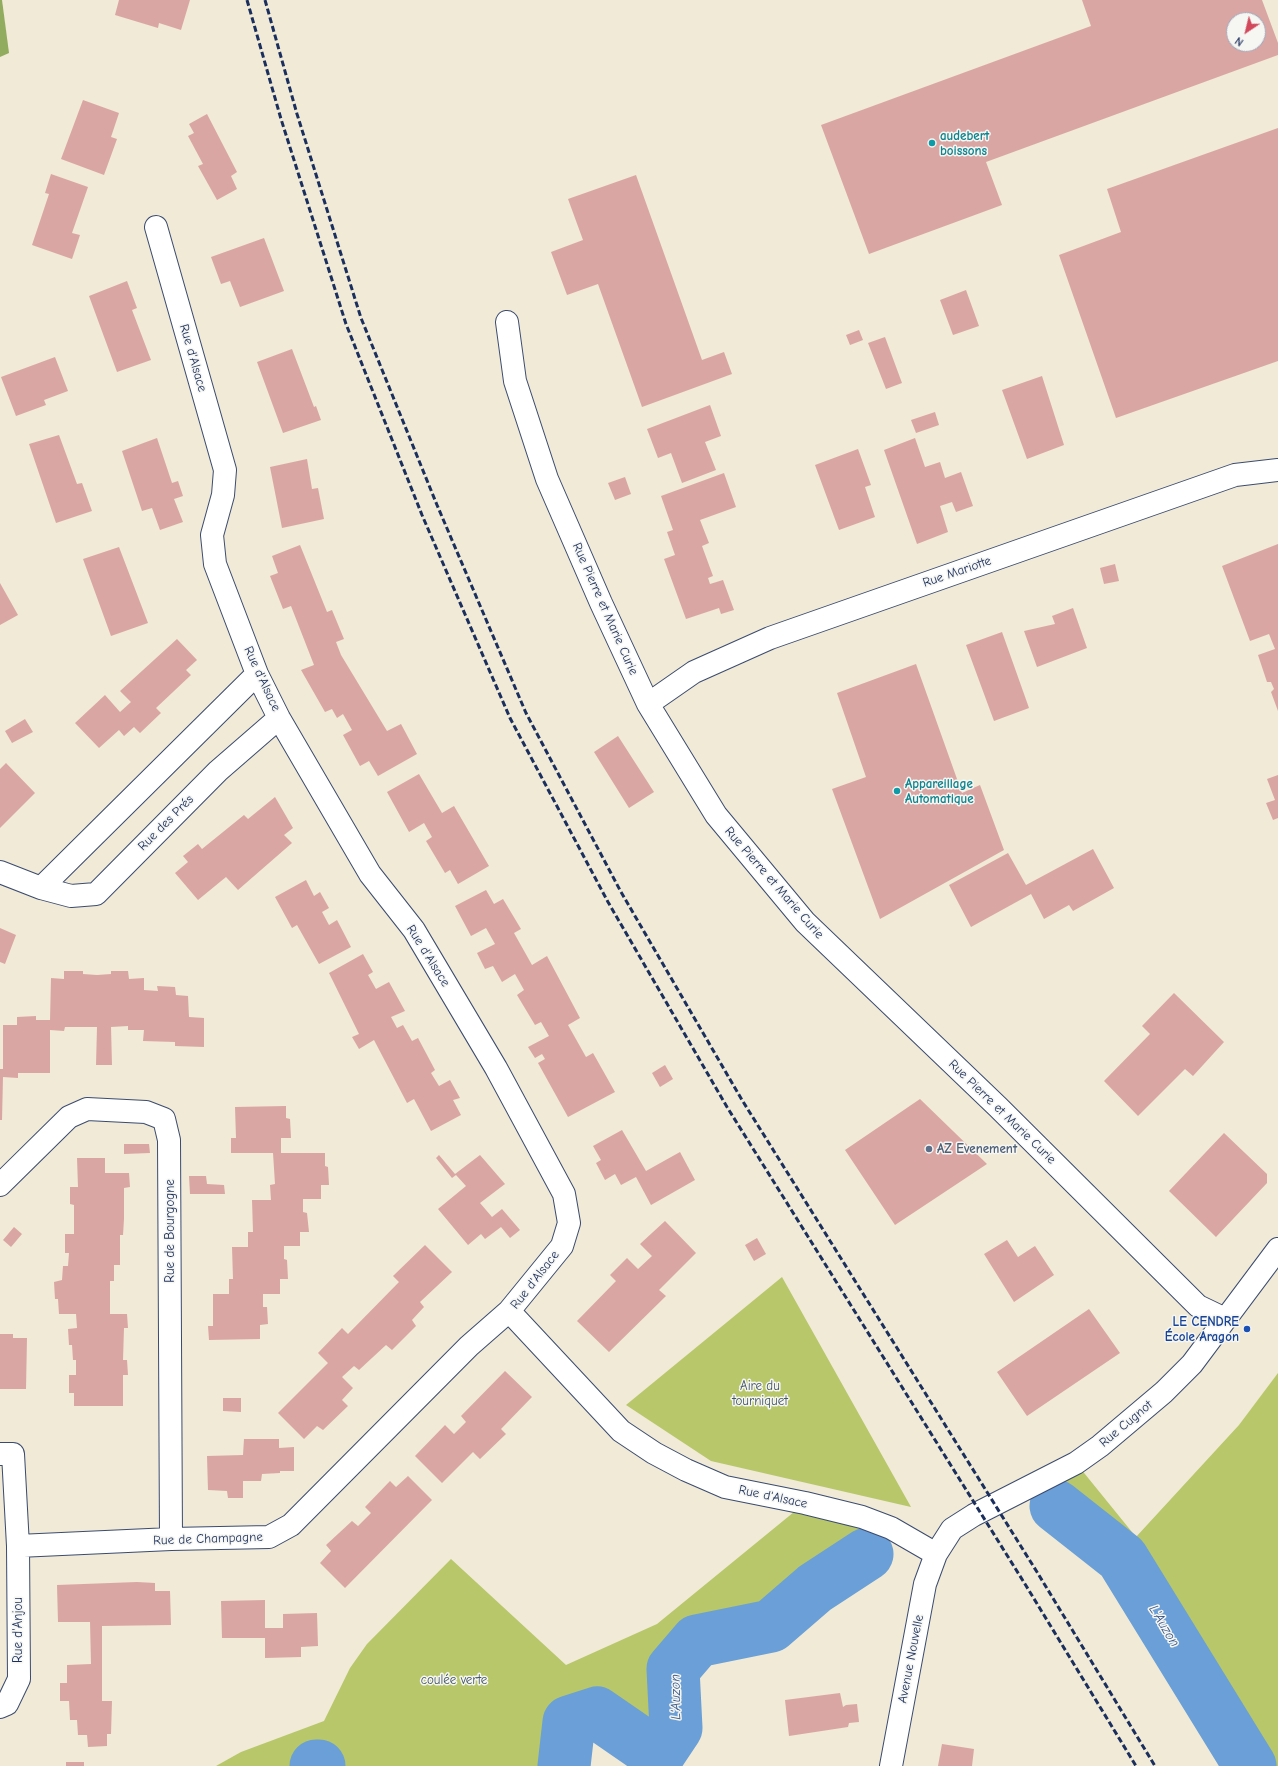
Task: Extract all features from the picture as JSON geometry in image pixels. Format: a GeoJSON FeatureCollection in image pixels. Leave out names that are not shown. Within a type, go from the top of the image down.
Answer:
{"type":"FeatureCollection","features":[{"type":"Feature","properties":{"kind":"street","name":"Rue d'Alsace"},"geometry":{"type":"LineString","coordinates":[[156,227],[225,470],[223,495],[212,535],[214,564],[257,674],[279,718],[370,874],[414,930],[496,1068],[564,1194],[569,1223],[562,1246],[509,1311],[621,1431],[654,1453],[686,1470],[725,1487],[851,1514],[891,1528],[936,1554]]}},
{"type":"Feature","properties":{"kind":"street","name":"Rue Pierre et Marie Curie"},"geometry":{"type":"LineString","coordinates":[[507,322],[516,381],[547,479],[601,603],[648,704],[716,815],[805,922],[998,1107],[1198,1306],[1225,1319]]}},
{"type":"Feature","properties":{"kind":"street","name":"Rue Mariotte"},"geometry":{"type":"LineString","coordinates":[[648,704],[694,672],[770,638],[1236,475],[1278,470]]}},
{"type":"Feature","properties":{"kind":"street"},"geometry":{"type":"LineString","coordinates":[[41,888],[257,674]]}},
{"type":"Feature","properties":{"kind":"street","name":"Rue des Prés"},"geometry":{"type":"LineString","coordinates":[[0,872],[41,888],[71,896],[96,894],[218,771],[279,718]]}},
{"type":"Feature","properties":{"kind":"street","name":"Rue de Bourgogne"},"geometry":{"type":"LineString","coordinates":[[0,1185],[69,1117],[87,1109],[146,1112],[164,1119],[169,1140],[171,1539]]}},
{"type":"Feature","properties":{"kind":"street","name":"Rue Cugnot"},"geometry":{"type":"LineString","coordinates":[[936,1554],[952,1529],[974,1515],[1076,1463],[1100,1446],[1164,1392],[1192,1364],[1278,1249]]}},
{"type":"Feature","properties":{"kind":"street","name":"Rue de Champagne"},"geometry":{"type":"LineString","coordinates":[[18,1546],[171,1539],[269,1537],[291,1525],[469,1346],[509,1311]]}},
{"type":"Feature","properties":{"kind":"street"},"geometry":{"type":"LineString","coordinates":[[0,1454],[12,1454],[18,1546]]}},
{"type":"Feature","properties":{"kind":"street","name":"Rue d'Anjou"},"geometry":{"type":"LineString","coordinates":[[0,1707],[7,1704],[19,1679],[18,1546]]}},
{"type":"Feature","properties":{"kind":"street","name":"Avenue Nouvelle"},"geometry":{"type":"LineString","coordinates":[[891,1766],[925,1584],[936,1554]]}},
{"type":"Feature","properties":{"kind":"green space"},"geometry":{"type":"Polygon","coordinates":[[[0,0],[2,0],[9,53],[0,57],[0,0]]]}},
{"type":"Feature","properties":{"kind":"green space","name":"Aire du tourniquet"},"geometry":{"type":"Polygon","coordinates":[[[782,1277],[911,1507],[711,1461],[626,1405],[782,1277]]]}},
{"type":"Feature","properties":{"kind":"green space"},"geometry":{"type":"Polygon","coordinates":[[[1278,1373],[1278,1766],[1249,1766],[1122,1558],[1056,1506],[1046,1477],[1076,1463],[1136,1537],[1239,1425],[1278,1373]]]}},
{"type":"Feature","properties":{"kind":"green space","name":"coulée verte"},"geometry":{"type":"Polygon","coordinates":[[[805,1503],[862,1517],[867,1554],[815,1588],[771,1626],[697,1641],[673,1669],[676,1728],[658,1755],[597,1713],[569,1723],[564,1766],[216,1766],[241,1752],[324,1721],[350,1668],[367,1644],[451,1559],[566,1665],[657,1624],[805,1503]]]}},
{"type":"Feature","properties":{"kind":"building"},"geometry":{"type":"Polygon","coordinates":[[[119,0],[190,0],[181,30],[159,23],[158,28],[115,15],[119,0]]]}},
{"type":"Feature","properties":{"kind":"building","name":"audebert boissons"},"geometry":{"type":"Polygon","coordinates":[[[1082,0],[1262,0],[1278,43],[1278,55],[986,162],[1002,205],[869,254],[821,125],[1091,26],[1082,0]]]}},
{"type":"Feature","properties":{"kind":"building"},"geometry":{"type":"Polygon","coordinates":[[[83,100],[119,113],[111,137],[117,139],[104,175],[61,159],[83,100]]]}},
{"type":"Feature","properties":{"kind":"building"},"geometry":{"type":"Polygon","coordinates":[[[207,114],[237,172],[231,176],[237,189],[217,200],[198,166],[203,164],[188,136],[194,133],[189,124],[207,114]]]}},
{"type":"Feature","properties":{"kind":"building"},"geometry":{"type":"Polygon","coordinates":[[[1278,128],[1278,361],[1116,418],[1059,255],[1121,232],[1107,189],[1278,128]]]}},
{"type":"Feature","properties":{"kind":"building"},"geometry":{"type":"Polygon","coordinates":[[[51,174],[88,187],[72,233],[80,235],[72,259],[32,245],[49,194],[45,193],[51,174]]]}},
{"type":"Feature","properties":{"kind":"building"},"geometry":{"type":"Polygon","coordinates":[[[636,175],[702,360],[724,352],[732,374],[642,407],[598,284],[567,295],[551,252],[583,240],[568,199],[636,175]]]}},
{"type":"Feature","properties":{"kind":"building"},"geometry":{"type":"Polygon","coordinates":[[[264,238],[284,291],[240,307],[230,281],[221,284],[211,257],[264,238]]]}},
{"type":"Feature","properties":{"kind":"building"},"geometry":{"type":"Polygon","coordinates":[[[127,281],[137,308],[132,310],[151,360],[117,372],[89,296],[127,281]]]}},
{"type":"Feature","properties":{"kind":"building"},"geometry":{"type":"Polygon","coordinates":[[[966,290],[979,326],[953,335],[940,300],[966,290]]]}},
{"type":"Feature","properties":{"kind":"building"},"geometry":{"type":"Polygon","coordinates":[[[859,330],[863,340],[850,345],[846,335],[859,330]]]}},
{"type":"Feature","properties":{"kind":"building"},"geometry":{"type":"Polygon","coordinates":[[[885,337],[902,383],[886,389],[868,343],[885,337]]]}},
{"type":"Feature","properties":{"kind":"building"},"geometry":{"type":"Polygon","coordinates":[[[292,349],[314,407],[316,406],[321,420],[283,433],[257,362],[292,349]]]}},
{"type":"Feature","properties":{"kind":"building"},"geometry":{"type":"Polygon","coordinates":[[[55,357],[68,391],[44,400],[46,405],[16,416],[1,377],[55,357]]]}},
{"type":"Feature","properties":{"kind":"building"},"geometry":{"type":"Polygon","coordinates":[[[1042,376],[1064,445],[1027,459],[1002,390],[1042,376]]]}},
{"type":"Feature","properties":{"kind":"building"},"geometry":{"type":"Polygon","coordinates":[[[710,405],[721,436],[705,442],[716,470],[682,483],[671,453],[658,458],[647,429],[710,405]]]}},
{"type":"Feature","properties":{"kind":"building"},"geometry":{"type":"Polygon","coordinates":[[[935,412],[939,425],[916,433],[911,420],[935,412]]]}},
{"type":"Feature","properties":{"kind":"building"},"geometry":{"type":"Polygon","coordinates":[[[59,435],[77,484],[82,483],[92,511],[56,523],[29,444],[59,435]]]}},
{"type":"Feature","properties":{"kind":"building"},"geometry":{"type":"Polygon","coordinates":[[[157,438],[172,483],[178,481],[183,496],[174,499],[183,522],[160,530],[152,508],[142,511],[122,451],[157,438]]]}},
{"type":"Feature","properties":{"kind":"building"},"geometry":{"type":"Polygon","coordinates":[[[915,438],[925,467],[940,462],[945,478],[961,472],[973,506],[956,512],[952,502],[940,506],[948,532],[917,544],[884,450],[915,438]]]}},
{"type":"Feature","properties":{"kind":"building"},"geometry":{"type":"Polygon","coordinates":[[[858,449],[871,485],[865,487],[875,517],[839,530],[815,465],[858,449]]]}},
{"type":"Feature","properties":{"kind":"building"},"geometry":{"type":"Polygon","coordinates":[[[307,459],[312,489],[318,488],[324,519],[282,528],[270,467],[307,459]]]}},
{"type":"Feature","properties":{"kind":"building"},"geometry":{"type":"Polygon","coordinates":[[[724,473],[736,507],[700,520],[709,543],[702,546],[713,576],[708,578],[710,584],[723,580],[734,610],[721,614],[719,608],[686,619],[664,559],[675,555],[667,532],[673,530],[661,496],[724,473]]]}},
{"type":"Feature","properties":{"kind":"building"},"geometry":{"type":"Polygon","coordinates":[[[625,477],[631,494],[615,500],[608,483],[625,477]]]}},
{"type":"Feature","properties":{"kind":"building"},"geometry":{"type":"Polygon","coordinates":[[[1278,544],[1278,711],[1271,692],[1274,689],[1271,682],[1267,682],[1258,655],[1275,649],[1269,634],[1250,641],[1222,566],[1278,544]]]}},
{"type":"Feature","properties":{"kind":"building"},"geometry":{"type":"Polygon","coordinates":[[[300,545],[327,612],[332,610],[344,639],[336,642],[341,655],[387,731],[401,724],[417,754],[378,776],[369,761],[360,766],[343,735],[352,730],[343,714],[337,718],[332,709],[325,712],[301,670],[314,665],[291,606],[283,609],[270,576],[278,573],[272,556],[300,545]]]}},
{"type":"Feature","properties":{"kind":"building"},"geometry":{"type":"Polygon","coordinates":[[[119,547],[148,623],[111,636],[83,559],[119,547]]]}},
{"type":"Feature","properties":{"kind":"building"},"geometry":{"type":"Polygon","coordinates":[[[1115,564],[1119,581],[1104,584],[1100,568],[1115,564]]]}},
{"type":"Feature","properties":{"kind":"building"},"geometry":{"type":"Polygon","coordinates":[[[0,583],[18,615],[0,625],[0,583]]]}},
{"type":"Feature","properties":{"kind":"building"},"geometry":{"type":"Polygon","coordinates":[[[1073,608],[1087,648],[1037,667],[1024,631],[1055,624],[1052,616],[1073,608]]]}},
{"type":"Feature","properties":{"kind":"building"},"geometry":{"type":"Polygon","coordinates":[[[1002,632],[1029,708],[994,721],[966,645],[1002,632]]]}},
{"type":"Feature","properties":{"kind":"building"},"geometry":{"type":"Polygon","coordinates":[[[177,639],[197,660],[186,670],[191,675],[156,708],[161,713],[140,733],[134,727],[124,736],[119,730],[99,748],[75,723],[105,695],[120,712],[131,702],[120,691],[177,639]]]}},
{"type":"Feature","properties":{"kind":"building","name":"Appareillage Automatique"},"geometry":{"type":"Polygon","coordinates":[[[916,664],[962,793],[980,785],[1004,850],[880,919],[832,789],[866,777],[837,693],[916,664]]]}},
{"type":"Feature","properties":{"kind":"building"},"geometry":{"type":"Polygon","coordinates":[[[25,719],[33,732],[12,743],[5,731],[25,719]]]}},
{"type":"Feature","properties":{"kind":"building"},"geometry":{"type":"Polygon","coordinates":[[[618,736],[654,792],[629,808],[594,752],[618,736]]]}},
{"type":"Feature","properties":{"kind":"building"},"geometry":{"type":"Polygon","coordinates":[[[6,763],[35,793],[0,828],[0,769],[6,763]]]}},
{"type":"Feature","properties":{"kind":"building"},"geometry":{"type":"Polygon","coordinates":[[[419,774],[442,813],[454,806],[489,866],[458,884],[450,870],[445,873],[426,841],[432,837],[424,823],[409,832],[387,792],[419,774]]]}},
{"type":"Feature","properties":{"kind":"building"},"geometry":{"type":"Polygon","coordinates":[[[1278,775],[1278,818],[1273,820],[1266,803],[1275,800],[1267,779],[1278,775]]]}},
{"type":"Feature","properties":{"kind":"building"},"geometry":{"type":"Polygon","coordinates":[[[275,797],[293,828],[284,835],[292,843],[238,890],[226,877],[198,900],[175,873],[188,862],[183,856],[198,844],[202,849],[244,815],[248,819],[275,797]]]}},
{"type":"Feature","properties":{"kind":"building"},"geometry":{"type":"Polygon","coordinates":[[[1093,849],[1114,888],[1073,911],[1069,905],[1044,919],[1031,894],[971,927],[949,885],[1008,853],[1026,885],[1093,849]]]}},
{"type":"Feature","properties":{"kind":"building"},"geometry":{"type":"Polygon","coordinates":[[[306,880],[314,896],[320,892],[329,908],[322,912],[329,925],[337,920],[351,947],[319,964],[297,925],[292,928],[275,897],[306,880]]]}},
{"type":"Feature","properties":{"kind":"building"},"geometry":{"type":"Polygon","coordinates":[[[486,890],[494,904],[503,899],[521,929],[514,933],[532,965],[547,956],[580,1018],[568,1025],[586,1057],[593,1053],[615,1092],[568,1117],[538,1063],[545,1059],[542,1054],[535,1058],[528,1047],[549,1036],[541,1022],[535,1025],[517,995],[524,990],[515,974],[502,982],[493,966],[485,969],[477,953],[495,944],[486,928],[471,936],[455,906],[486,890]]]}},
{"type":"Feature","properties":{"kind":"building"},"geometry":{"type":"Polygon","coordinates":[[[0,928],[16,935],[5,964],[0,962],[0,928]]]}},
{"type":"Feature","properties":{"kind":"building"},"geometry":{"type":"Polygon","coordinates":[[[363,954],[373,972],[368,975],[376,989],[389,982],[405,1011],[391,1017],[397,1028],[403,1025],[412,1041],[418,1038],[435,1070],[431,1073],[439,1086],[450,1080],[460,1098],[453,1100],[461,1115],[431,1131],[414,1099],[407,1103],[374,1040],[359,1049],[352,1037],[359,1034],[329,973],[363,954]]]}},
{"type":"Feature","properties":{"kind":"building"},"geometry":{"type":"Polygon","coordinates":[[[64,971],[83,971],[83,974],[97,975],[111,974],[111,971],[128,971],[129,979],[144,978],[144,990],[158,991],[157,986],[175,987],[176,995],[188,996],[189,1017],[204,1018],[204,1047],[175,1046],[175,1042],[143,1041],[144,1030],[128,1030],[128,1026],[111,1027],[112,1065],[96,1065],[97,1027],[65,1027],[64,1031],[50,1030],[50,1073],[18,1073],[18,1078],[3,1077],[2,1120],[0,1120],[0,1069],[3,1069],[3,1025],[17,1025],[17,1017],[36,1016],[36,1020],[50,1020],[51,978],[64,979],[64,971]]]}},
{"type":"Feature","properties":{"kind":"building"},"geometry":{"type":"Polygon","coordinates":[[[1174,993],[1224,1042],[1193,1076],[1185,1069],[1138,1116],[1104,1081],[1150,1034],[1142,1026],[1174,993]]]}},
{"type":"Feature","properties":{"kind":"building"},"geometry":{"type":"Polygon","coordinates":[[[665,1065],[673,1079],[660,1087],[652,1073],[665,1065]]]}},
{"type":"Feature","properties":{"kind":"building"},"geometry":{"type":"Polygon","coordinates":[[[920,1099],[987,1164],[895,1225],[845,1150],[920,1099]]]}},
{"type":"Feature","properties":{"kind":"building"},"geometry":{"type":"Polygon","coordinates":[[[286,1106],[286,1118],[290,1119],[291,1138],[281,1138],[281,1153],[325,1153],[325,1166],[328,1167],[329,1185],[321,1185],[321,1199],[303,1199],[303,1212],[307,1213],[309,1232],[300,1232],[300,1246],[284,1246],[284,1259],[287,1260],[288,1279],[280,1279],[280,1294],[263,1294],[263,1307],[267,1307],[268,1324],[260,1325],[260,1339],[209,1340],[208,1326],[213,1326],[213,1294],[229,1294],[229,1279],[233,1279],[232,1247],[248,1247],[248,1232],[253,1232],[252,1200],[271,1200],[270,1185],[275,1184],[273,1153],[231,1153],[231,1138],[236,1138],[235,1107],[286,1106]]]}},
{"type":"Feature","properties":{"kind":"building"},"geometry":{"type":"Polygon","coordinates":[[[622,1130],[646,1171],[680,1152],[695,1180],[651,1205],[636,1177],[621,1185],[615,1174],[605,1180],[596,1163],[601,1160],[593,1146],[622,1130]]]}},
{"type":"Feature","properties":{"kind":"building"},"geometry":{"type":"Polygon","coordinates":[[[1224,1133],[1267,1174],[1267,1183],[1216,1237],[1169,1191],[1224,1133]]]}},
{"type":"Feature","properties":{"kind":"building"},"geometry":{"type":"Polygon","coordinates":[[[124,1144],[149,1144],[150,1153],[124,1154],[124,1144]]]}},
{"type":"Feature","properties":{"kind":"building"},"geometry":{"type":"Polygon","coordinates":[[[439,1155],[455,1174],[480,1155],[505,1184],[480,1203],[492,1217],[502,1209],[520,1230],[510,1238],[501,1227],[485,1239],[481,1234],[468,1245],[438,1209],[466,1186],[456,1175],[452,1178],[436,1158],[439,1155]]]}},
{"type":"Feature","properties":{"kind":"building"},"geometry":{"type":"Polygon","coordinates":[[[77,1158],[105,1158],[105,1173],[129,1173],[130,1187],[124,1188],[124,1219],[123,1235],[120,1235],[120,1265],[114,1265],[114,1281],[110,1281],[110,1314],[127,1314],[128,1328],[124,1328],[123,1360],[127,1360],[128,1375],[123,1375],[123,1406],[74,1406],[74,1393],[69,1393],[69,1375],[76,1375],[76,1360],[73,1360],[72,1345],[69,1345],[68,1329],[77,1328],[76,1314],[59,1314],[58,1299],[55,1299],[54,1282],[62,1280],[63,1266],[68,1266],[69,1253],[65,1253],[65,1234],[74,1234],[74,1205],[70,1204],[70,1187],[78,1187],[77,1158]]]}},
{"type":"Feature","properties":{"kind":"building"},"geometry":{"type":"Polygon","coordinates":[[[189,1176],[206,1176],[207,1184],[224,1185],[225,1194],[190,1194],[189,1176]]]}},
{"type":"Feature","properties":{"kind":"building"},"geometry":{"type":"Polygon","coordinates":[[[665,1221],[696,1253],[659,1290],[666,1296],[609,1352],[577,1321],[616,1281],[610,1275],[627,1258],[638,1269],[652,1256],[640,1244],[665,1221]]]}},
{"type":"Feature","properties":{"kind":"building"},"geometry":{"type":"Polygon","coordinates":[[[14,1227],[22,1234],[11,1247],[3,1240],[14,1227]]]}},
{"type":"Feature","properties":{"kind":"building"},"geometry":{"type":"Polygon","coordinates":[[[757,1238],[766,1254],[754,1261],[745,1245],[757,1238]]]}},
{"type":"Feature","properties":{"kind":"building"},"geometry":{"type":"Polygon","coordinates":[[[1007,1240],[1018,1257],[1035,1246],[1054,1275],[1014,1302],[984,1254],[1007,1240]]]}},
{"type":"Feature","properties":{"kind":"building"},"geometry":{"type":"Polygon","coordinates":[[[425,1245],[452,1272],[420,1302],[424,1307],[412,1320],[416,1326],[392,1350],[386,1345],[359,1370],[354,1366],[342,1377],[353,1388],[342,1400],[348,1406],[323,1430],[317,1426],[304,1439],[278,1413],[328,1363],[318,1353],[342,1328],[348,1334],[399,1282],[393,1276],[425,1245]]]}},
{"type":"Feature","properties":{"kind":"building"},"geometry":{"type":"Polygon","coordinates":[[[1089,1309],[1120,1353],[1027,1416],[997,1372],[1089,1309]]]}},
{"type":"Feature","properties":{"kind":"building"},"geometry":{"type":"Polygon","coordinates":[[[0,1334],[13,1334],[13,1338],[27,1338],[26,1389],[0,1389],[0,1334]]]}},
{"type":"Feature","properties":{"kind":"building"},"geometry":{"type":"Polygon","coordinates":[[[505,1371],[532,1397],[501,1429],[506,1434],[480,1459],[473,1452],[442,1483],[415,1456],[445,1425],[454,1434],[466,1422],[461,1416],[505,1371]]]}},
{"type":"Feature","properties":{"kind":"building"},"geometry":{"type":"Polygon","coordinates":[[[223,1398],[241,1398],[241,1412],[223,1411],[223,1398]]]}},
{"type":"Feature","properties":{"kind":"building"},"geometry":{"type":"Polygon","coordinates":[[[244,1439],[279,1439],[279,1448],[294,1447],[294,1471],[280,1471],[280,1473],[262,1474],[261,1481],[243,1481],[243,1498],[228,1498],[227,1491],[208,1490],[207,1456],[243,1455],[244,1439]]]}},
{"type":"Feature","properties":{"kind":"building"},"geometry":{"type":"Polygon","coordinates":[[[408,1476],[432,1500],[345,1588],[320,1563],[331,1551],[326,1545],[352,1521],[358,1526],[371,1513],[365,1507],[390,1481],[396,1487],[408,1476]]]}},
{"type":"Feature","properties":{"kind":"building"},"geometry":{"type":"Polygon","coordinates":[[[137,1582],[155,1583],[155,1591],[170,1591],[171,1625],[102,1626],[102,1701],[112,1701],[111,1734],[107,1734],[107,1746],[88,1747],[87,1735],[78,1735],[77,1720],[70,1720],[69,1701],[60,1701],[60,1683],[67,1683],[67,1665],[91,1664],[90,1622],[58,1622],[57,1585],[137,1582]]]}},
{"type":"Feature","properties":{"kind":"building"},"geometry":{"type":"Polygon","coordinates":[[[265,1600],[265,1628],[283,1628],[283,1614],[317,1613],[318,1646],[301,1647],[301,1657],[265,1658],[265,1638],[222,1638],[221,1601],[265,1600]]]}},
{"type":"Feature","properties":{"kind":"building"},"geometry":{"type":"Polygon","coordinates":[[[840,1693],[843,1707],[846,1705],[857,1704],[859,1722],[849,1723],[848,1727],[789,1736],[785,1700],[840,1693]]]}},
{"type":"Feature","properties":{"kind":"building"},"geometry":{"type":"Polygon","coordinates":[[[942,1744],[974,1749],[972,1766],[938,1766],[942,1744]]]}},
{"type":"Feature","properties":{"kind":"building"},"geometry":{"type":"Polygon","coordinates":[[[66,1762],[84,1762],[84,1766],[66,1766],[66,1762]]]}},
{"type":"Feature","properties":{"kind":"waterway","name":"L'Auzon"},"geometry":{"type":"LineString","coordinates":[[1056,1506],[1122,1558],[1250,1766]]}},
{"type":"Feature","properties":{"kind":"waterway","name":"L'Auzon"},"geometry":{"type":"LineString","coordinates":[[564,1766],[569,1722],[597,1713],[658,1755],[676,1728],[673,1669],[697,1641],[771,1626],[815,1588],[867,1554]]}},
{"type":"Feature","properties":{"kind":"railway"},"geometry":{"type":"LineString","coordinates":[[247,0],[281,119],[346,324],[422,515],[510,718],[608,902],[727,1107],[1025,1584],[1136,1766]]}},
{"type":"Feature","properties":{"kind":"railway"},"geometry":{"type":"LineString","coordinates":[[265,0],[297,114],[361,318],[437,505],[526,713],[621,892],[742,1100],[1037,1572],[1155,1766]]}},
{"type":"Feature","properties":{"kind":"place","name":"audebert boissons"},"geometry":{"type":"Point","coordinates":[932,143]}},
{"type":"Feature","properties":{"kind":"place","name":"Appareillage Automatique"},"geometry":{"type":"Point","coordinates":[897,791]}},
{"type":"Feature","properties":{"kind":"place","name":"AZ Evenement"},"geometry":{"type":"Point","coordinates":[929,1149]}},
{"type":"Feature","properties":{"kind":"place","name":"LE CENDRE École Aragon"},"geometry":{"type":"Point","coordinates":[1247,1329]}}]}
